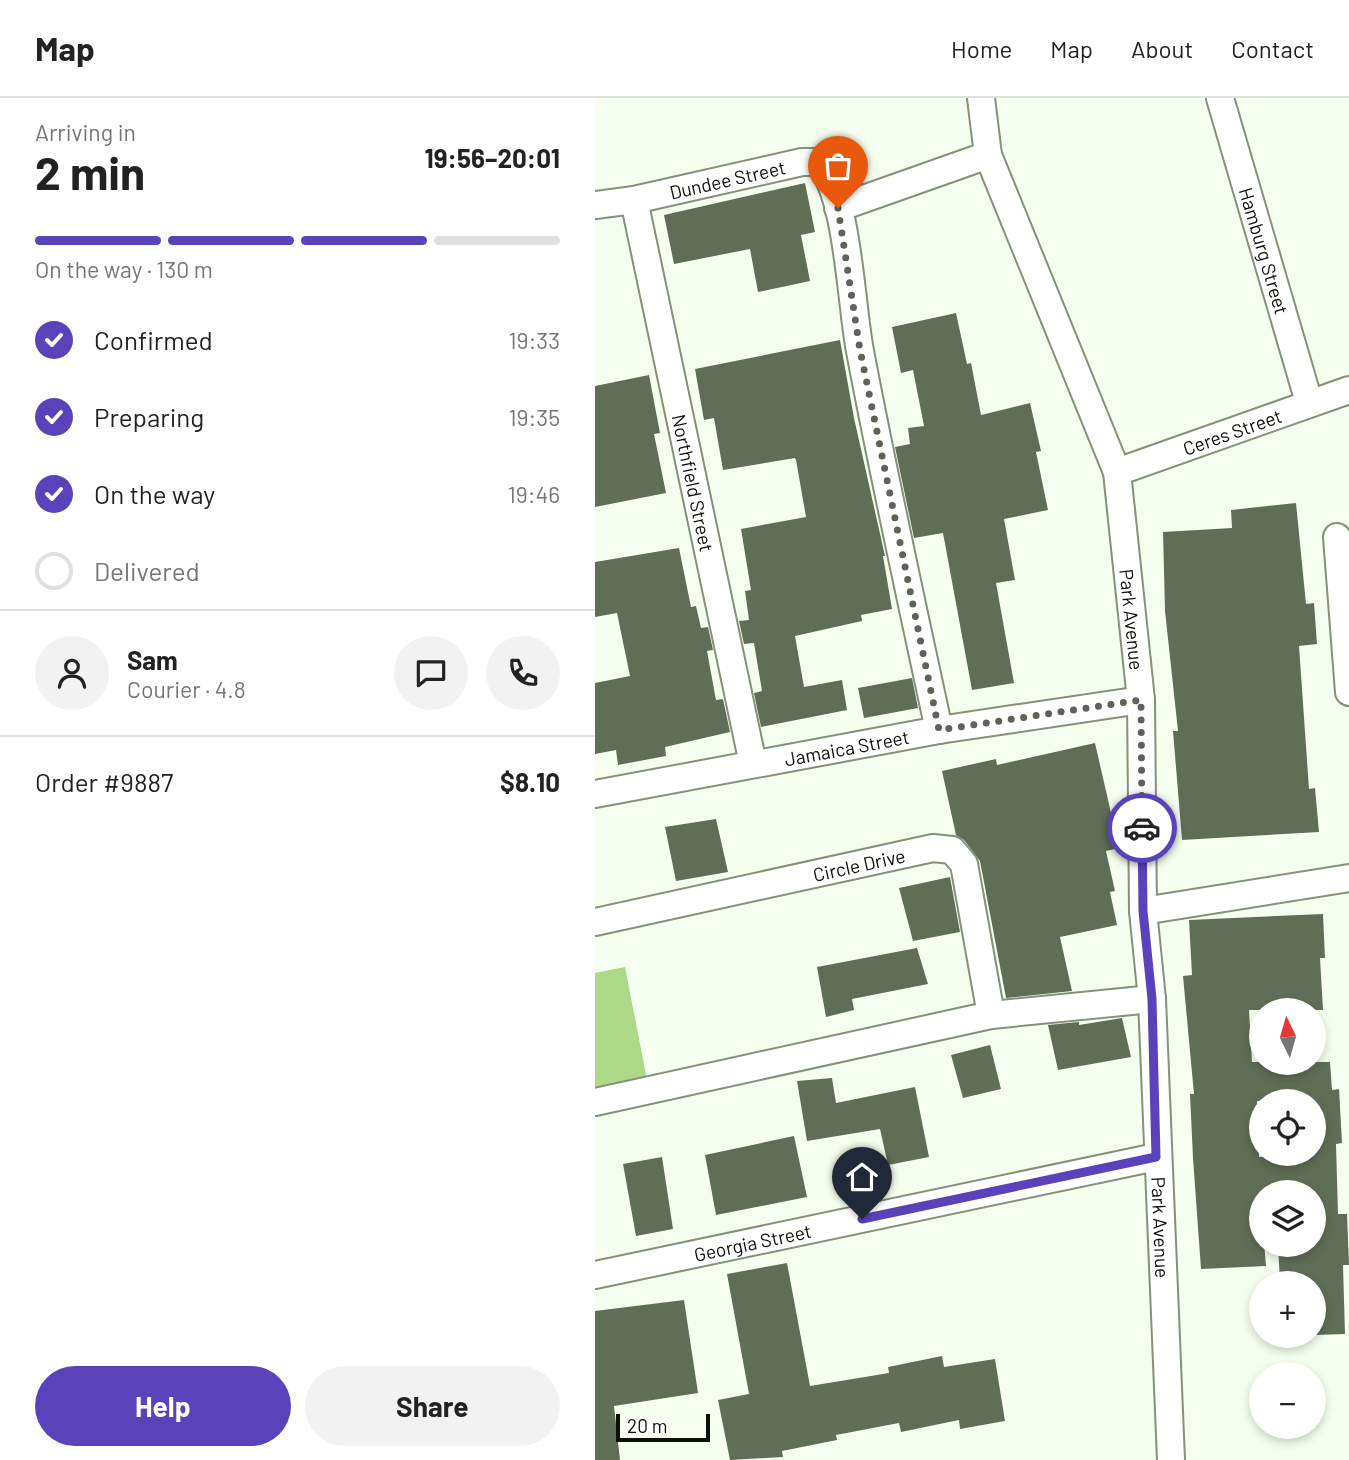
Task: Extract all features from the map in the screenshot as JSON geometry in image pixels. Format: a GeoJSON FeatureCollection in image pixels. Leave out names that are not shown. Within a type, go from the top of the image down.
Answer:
{"type":"FeatureCollection","features":[{"type":"Feature","properties":{"kind":"street","name":"Park Avenue"},"geometry":{"type":"LineString","coordinates":[[981,98],[988,155],[1117,472],[1141,700],[1143,911],[1152,999],[1156,1157],[1171,1460]]}},
{"type":"Feature","properties":{"kind":"street","name":"Hamburg Street"},"geometry":{"type":"LineString","coordinates":[[1220,98],[1309,402]]}},
{"type":"Feature","properties":{"kind":"street"},"geometry":{"type":"LineString","coordinates":[[939,730],[860,350],[838,208],[988,155]]}},
{"type":"Feature","properties":{"kind":"street","name":"Dundee Street"},"geometry":{"type":"LineString","coordinates":[[595,205],[634,200],[802,162],[818,162],[828,173],[838,208]]}},
{"type":"Feature","properties":{"kind":"street","name":"Northfield Street"},"geometry":{"type":"LineString","coordinates":[[634,200],[753,764]]}},
{"type":"Feature","properties":{"kind":"street","name":"Ceres Street"},"geometry":{"type":"LineString","coordinates":[[1117,472],[1349,390]]}},
{"type":"Feature","properties":{"kind":"street"},"geometry":{"type":"LineString","coordinates":[[1337,537],[1349,692]]}},
{"type":"Feature","properties":{"kind":"street","name":"Jamaica Street"},"geometry":{"type":"LineString","coordinates":[[595,794],[939,730],[1141,700]]}},
{"type":"Feature","properties":{"kind":"street","name":"Circle Drive"},"geometry":{"type":"LineString","coordinates":[[595,922],[933,848],[952,850],[964,864],[991,1015]]}},
{"type":"Feature","properties":{"kind":"street"},"geometry":{"type":"LineString","coordinates":[[1143,911],[1349,878]]}},
{"type":"Feature","properties":{"kind":"street"},"geometry":{"type":"LineString","coordinates":[[595,1102],[991,1015],[1152,999]]}},
{"type":"Feature","properties":{"kind":"street","name":"Georgia Street"},"geometry":{"type":"LineString","coordinates":[[595,1275],[1156,1157]]}},
{"type":"Feature","properties":{"kind":"street"},"geometry":{"type":"LineString","coordinates":[[1163,1460],[1187,1460]]}},
{"type":"Feature","properties":{"kind":"green space"},"geometry":{"type":"Polygon","coordinates":[[[625,967],[649,1090],[595,1101],[595,973],[625,967]]]}},
{"type":"Feature","properties":{"kind":"building"},"geometry":{"type":"Polygon","coordinates":[[[805,183],[815,232],[801,235],[810,281],[758,292],[750,249],[674,264],[664,215],[805,183]]]}},
{"type":"Feature","properties":{"kind":"building"},"geometry":{"type":"Polygon","coordinates":[[[956,313],[967,364],[971,363],[981,415],[1030,403],[1041,451],[1036,452],[1048,510],[1004,519],[1015,580],[996,583],[1014,683],[972,690],[943,533],[914,538],[895,447],[910,444],[908,428],[924,426],[913,370],[901,373],[892,327],[956,313]]]}},
{"type":"Feature","properties":{"kind":"building"},"geometry":{"type":"Polygon","coordinates":[[[840,340],[854,418],[885,556],[892,609],[861,615],[862,621],[795,636],[804,687],[842,680],[847,710],[761,727],[754,693],[762,691],[754,643],[744,644],[739,621],[749,620],[745,591],[751,590],[741,529],[806,517],[796,460],[795,458],[723,470],[714,418],[704,420],[695,369],[840,340]]]}},
{"type":"Feature","properties":{"kind":"building"},"geometry":{"type":"Polygon","coordinates":[[[649,375],[660,433],[654,434],[666,493],[595,507],[595,386],[649,375]]]}},
{"type":"Feature","properties":{"kind":"building"},"geometry":{"type":"Polygon","coordinates":[[[1296,503],[1306,604],[1314,603],[1317,644],[1299,646],[1309,789],[1315,788],[1319,832],[1182,840],[1173,731],[1178,731],[1165,611],[1163,532],[1232,528],[1231,510],[1296,503]]]}},
{"type":"Feature","properties":{"kind":"building"},"geometry":{"type":"Polygon","coordinates":[[[679,548],[691,607],[696,606],[701,628],[708,627],[713,650],[707,651],[716,700],[723,699],[730,732],[665,747],[666,756],[618,765],[616,750],[595,754],[595,683],[630,676],[617,613],[595,617],[595,562],[679,548]]]}},
{"type":"Feature","properties":{"kind":"building"},"geometry":{"type":"Polygon","coordinates":[[[912,678],[918,708],[864,718],[858,688],[912,678]]]}},
{"type":"Feature","properties":{"kind":"building"},"geometry":{"type":"Polygon","coordinates":[[[1095,743],[1119,848],[1106,851],[1115,891],[1110,892],[1117,925],[1060,937],[1072,991],[1006,998],[980,861],[964,840],[956,835],[942,771],[996,759],[997,765],[1095,743]]]}},
{"type":"Feature","properties":{"kind":"building"},"geometry":{"type":"Polygon","coordinates":[[[716,819],[728,872],[676,881],[665,827],[716,819]]]}},
{"type":"Feature","properties":{"kind":"building"},"geometry":{"type":"Polygon","coordinates":[[[950,877],[960,932],[913,941],[899,888],[950,877]]]}},
{"type":"Feature","properties":{"kind":"building"},"geometry":{"type":"Polygon","coordinates":[[[1323,914],[1325,958],[1320,958],[1322,998],[1249,998],[1249,1075],[1326,1075],[1327,1062],[1330,1062],[1332,1090],[1339,1089],[1342,1143],[1336,1144],[1338,1214],[1347,1214],[1349,1265],[1343,1265],[1345,1334],[1326,1335],[1326,1271],[1279,1271],[1279,1257],[1326,1257],[1326,1180],[1249,1180],[1249,1257],[1265,1257],[1266,1266],[1201,1269],[1190,1094],[1194,1094],[1183,976],[1192,975],[1189,920],[1323,914]]]}},
{"type":"Feature","properties":{"kind":"building"},"geometry":{"type":"Polygon","coordinates":[[[917,948],[928,984],[852,999],[854,1010],[826,1017],[817,967],[917,948]]]}},
{"type":"Feature","properties":{"kind":"building"},"geometry":{"type":"Polygon","coordinates":[[[1122,1018],[1131,1057],[1058,1070],[1048,1025],[1079,1022],[1079,1025],[1122,1018]]]}},
{"type":"Feature","properties":{"kind":"building"},"geometry":{"type":"Polygon","coordinates":[[[990,1045],[1001,1089],[963,1098],[951,1055],[990,1045]]]}},
{"type":"Feature","properties":{"kind":"building"},"geometry":{"type":"Polygon","coordinates":[[[832,1078],[836,1103],[915,1087],[929,1157],[888,1165],[880,1129],[807,1141],[797,1081],[832,1078]]]}},
{"type":"Feature","properties":{"kind":"building"},"geometry":{"type":"Polygon","coordinates":[[[794,1136],[807,1197],[716,1215],[705,1155],[794,1136]]]}},
{"type":"Feature","properties":{"kind":"building"},"geometry":{"type":"Polygon","coordinates":[[[662,1157],[673,1229],[636,1236],[623,1164],[662,1157]]]}},
{"type":"Feature","properties":{"kind":"building"},"geometry":{"type":"Polygon","coordinates":[[[787,1263],[810,1386],[889,1373],[888,1367],[942,1356],[944,1367],[995,1359],[1005,1421],[960,1429],[959,1420],[901,1432],[899,1423],[836,1435],[837,1440],[782,1451],[783,1457],[730,1460],[718,1400],[749,1394],[727,1274],[787,1263]]]}},
{"type":"Feature","properties":{"kind":"building"},"geometry":{"type":"Polygon","coordinates":[[[684,1300],[698,1393],[614,1406],[620,1460],[595,1460],[595,1311],[684,1300]]]}},
{"type":"Feature","properties":{"kind":"way so far"},"geometry":{"type":"LineString","coordinates":[[838,208],[860,350],[939,730],[1141,700],[1142,828]]}},
{"type":"Feature","properties":{"kind":"route"},"geometry":{"type":"LineString","coordinates":[[862,1219],[1156,1157],[1152,999],[1143,911],[1142,828]]}}]}
